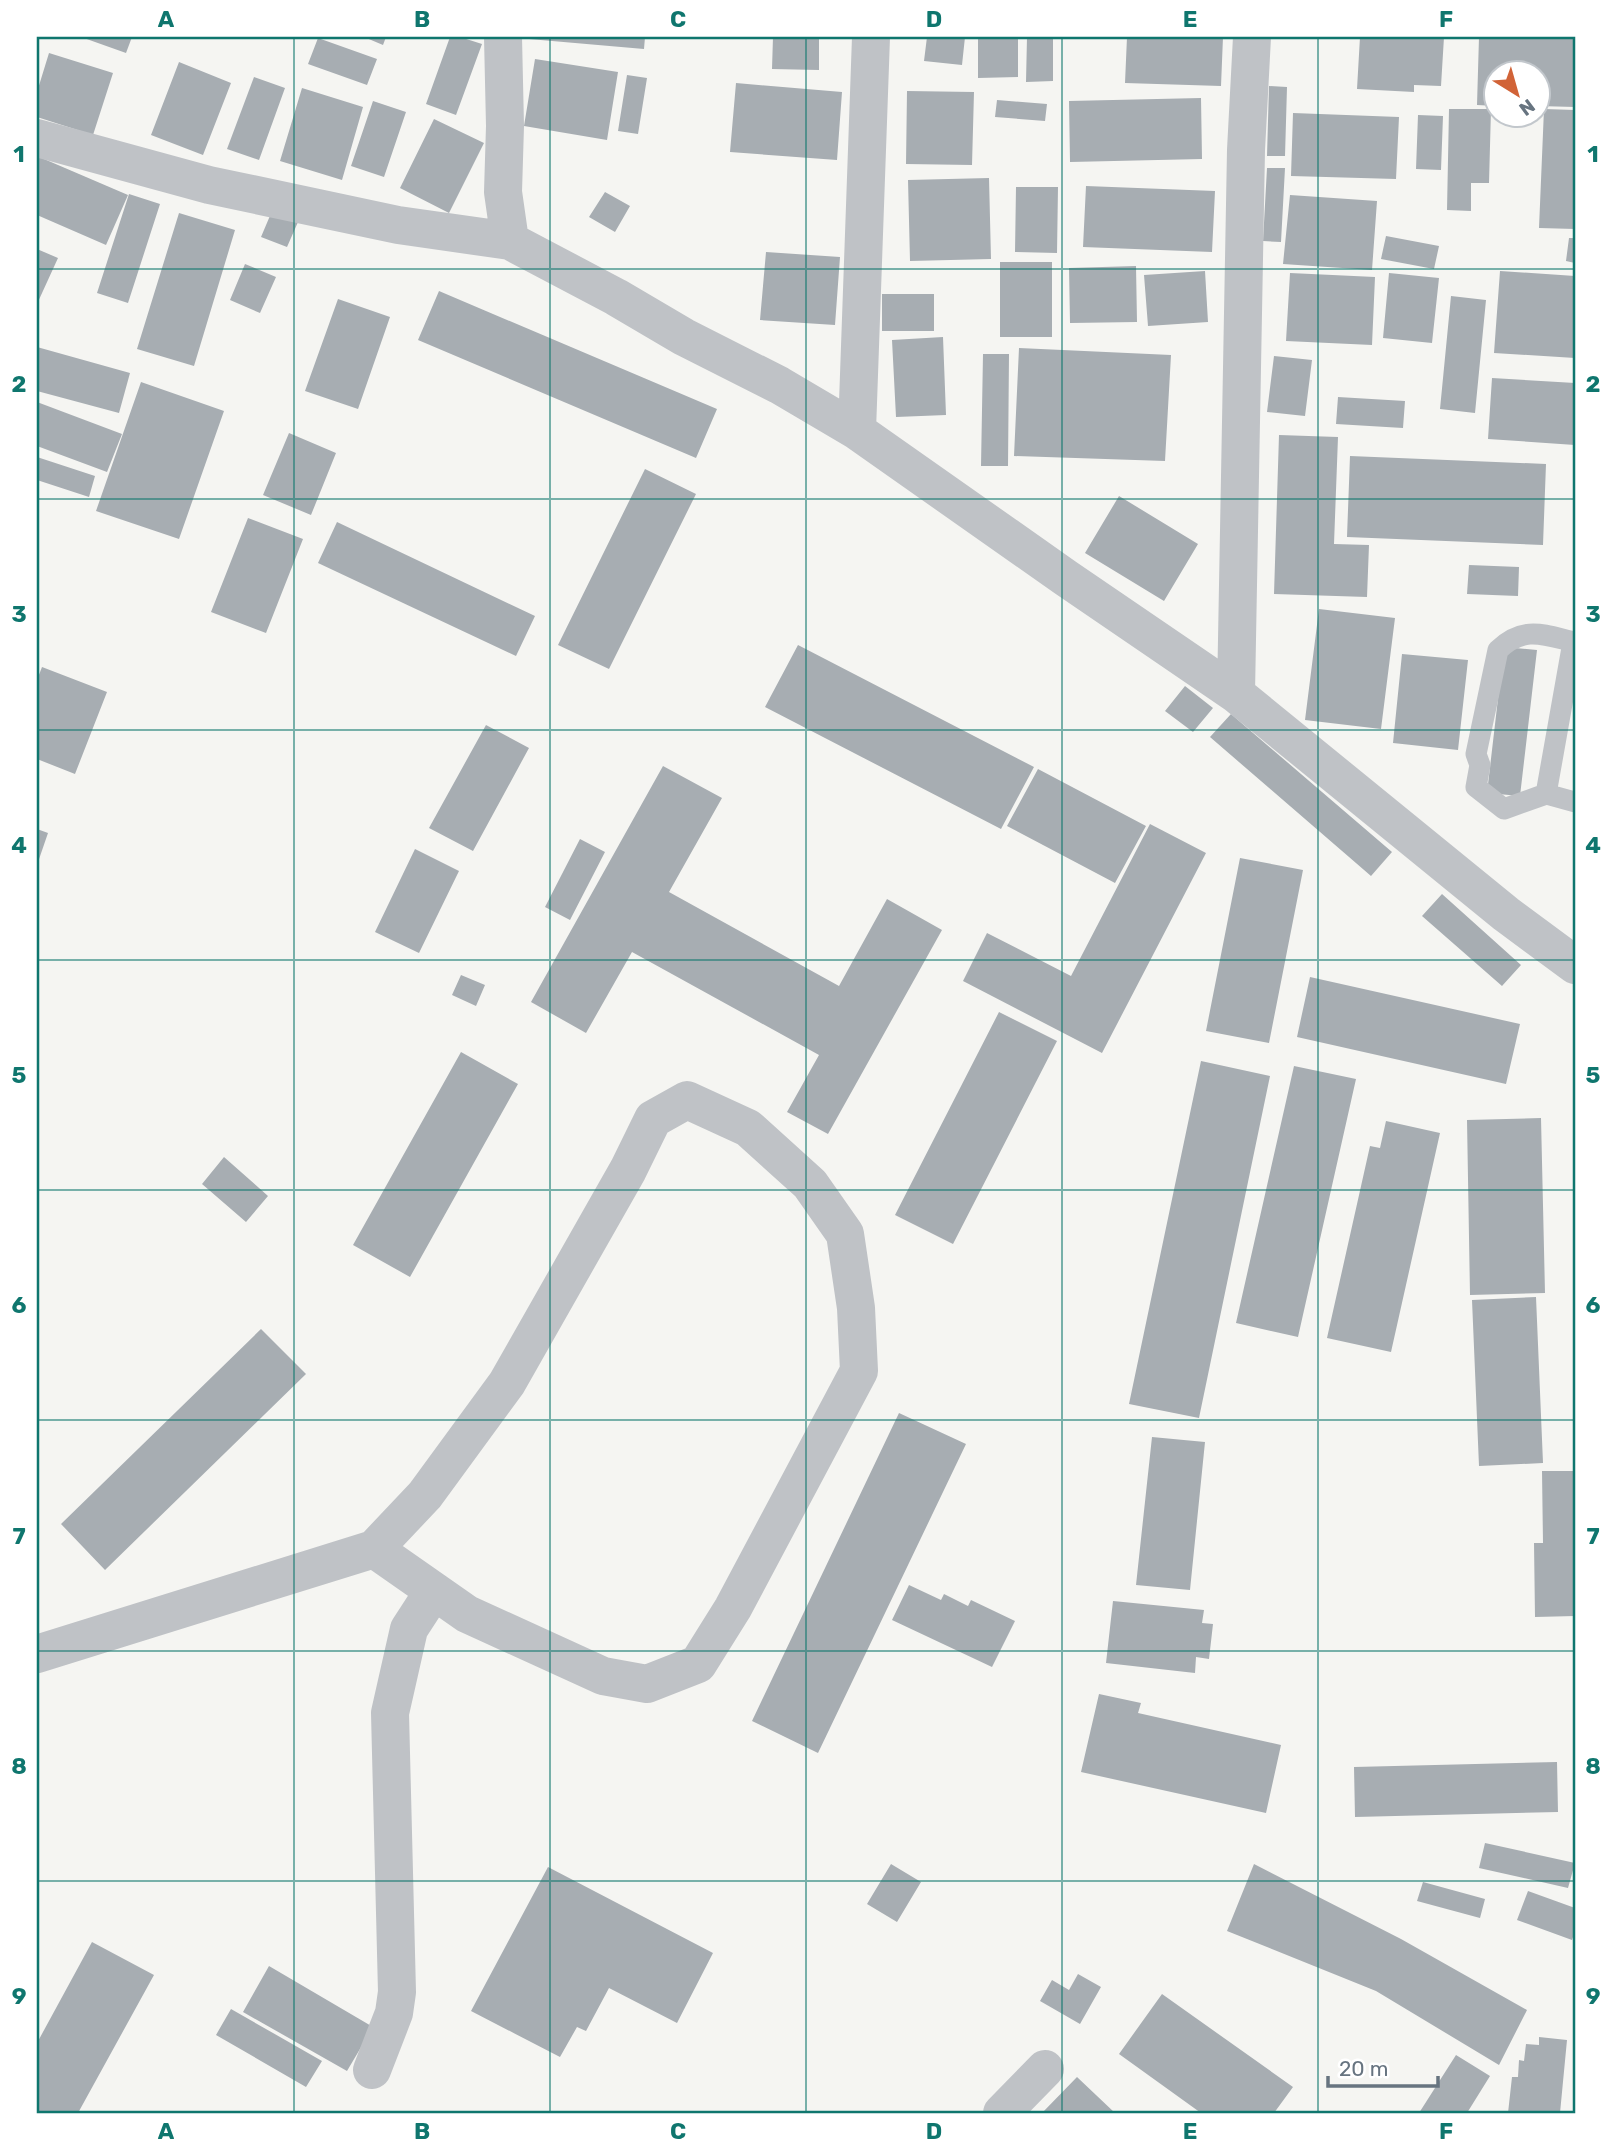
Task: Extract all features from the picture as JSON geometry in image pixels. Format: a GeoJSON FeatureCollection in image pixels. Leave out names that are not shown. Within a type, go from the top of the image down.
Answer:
{"type":"FeatureCollection","features":[{"type":"Feature","properties":{"kind":"street"},"geometry":{"type":"LineString","coordinates":[[503,37],[503,192],[510,242]]}},
{"type":"Feature","properties":{"kind":"street"},"geometry":{"type":"LineString","coordinates":[[857,431],[871,37]]}},
{"type":"Feature","properties":{"kind":"street"},"geometry":{"type":"LineString","coordinates":[[1236,694],[1246,150],[1252,37]]}},
{"type":"Feature","properties":{"kind":"street"},"geometry":{"type":"LineString","coordinates":[[37,138],[209,185],[398,225],[510,242],[616,297],[684,337],[779,385],[857,431],[1236,694],[1506,914],[1575,965]]}},
{"type":"Feature","properties":{"kind":"street"},"geometry":{"type":"LineString","coordinates":[[37,1654],[374,1549],[425,1495],[508,1383],[628,1170],[653,1119],[687,1100],[748,1128],[810,1184],[845,1234],[856,1308],[859,1371],[733,1608],[698,1664],[647,1684],[603,1676],[467,1614],[374,1549]]}},
{"type":"Feature","properties":{"kind":"street"},"geometry":{"type":"LineString","coordinates":[[372,2070],[394,2013],[397,1993],[390,1713],[409,1629],[433,1592]]}},
{"type":"Feature","properties":{"kind":"street"},"geometry":{"type":"LineString","coordinates":[[1002,2113],[1045,2069]]}},
{"type":"Feature","properties":{"kind":"lane"},"geometry":{"type":"LineString","coordinates":[[1546,794],[1574,642],[1542,635],[1520,634],[1508,640],[1498,650],[1476,754],[1480,765],[1476,787],[1504,809],[1546,794],[1575,802]]}},
{"type":"Feature","properties":{"kind":"building"},"geometry":{"type":"Polygon","coordinates":[[[81,37],[132,37],[126,53],[81,37]]]}},
{"type":"Feature","properties":{"kind":"building"},"geometry":{"type":"Polygon","coordinates":[[[364,37],[386,37],[383,45],[364,37]]]}},
{"type":"Feature","properties":{"kind":"building"},"geometry":{"type":"Polygon","coordinates":[[[450,37],[460,37],[482,44],[456,115],[426,104],[450,37]]]}},
{"type":"Feature","properties":{"kind":"building"},"geometry":{"type":"Polygon","coordinates":[[[529,37],[645,37],[644,49],[529,37]]]}},
{"type":"Feature","properties":{"kind":"building"},"geometry":{"type":"Polygon","coordinates":[[[773,37],[819,37],[819,70],[772,69],[773,37]]]}},
{"type":"Feature","properties":{"kind":"building"},"geometry":{"type":"Polygon","coordinates":[[[927,37],[965,37],[962,65],[924,61],[927,37]]]}},
{"type":"Feature","properties":{"kind":"building"},"geometry":{"type":"Polygon","coordinates":[[[978,37],[1018,37],[1018,77],[978,78],[978,37]]]}},
{"type":"Feature","properties":{"kind":"building"},"geometry":{"type":"Polygon","coordinates":[[[1027,37],[1053,37],[1053,81],[1026,82],[1027,37]]]}},
{"type":"Feature","properties":{"kind":"building"},"geometry":{"type":"Polygon","coordinates":[[[1127,37],[1223,37],[1221,86],[1125,83],[1127,37]]]}},
{"type":"Feature","properties":{"kind":"building"},"geometry":{"type":"Polygon","coordinates":[[[1360,37],[1444,37],[1441,86],[1414,85],[1414,92],[1357,89],[1360,37]]]}},
{"type":"Feature","properties":{"kind":"building"},"geometry":{"type":"Polygon","coordinates":[[[1479,37],[1575,38],[1575,107],[1552,106],[1552,60],[1482,60],[1482,105],[1477,105],[1479,37]]]}},
{"type":"Feature","properties":{"kind":"building"},"geometry":{"type":"Polygon","coordinates":[[[318,38],[377,59],[367,85],[308,64],[318,38]]]}},
{"type":"Feature","properties":{"kind":"building"},"geometry":{"type":"Polygon","coordinates":[[[49,53],[113,73],[93,135],[37,117],[37,92],[49,53]]]}},
{"type":"Feature","properties":{"kind":"building"},"geometry":{"type":"Polygon","coordinates":[[[535,59],[618,72],[607,140],[524,126],[535,59]]]}},
{"type":"Feature","properties":{"kind":"building"},"geometry":{"type":"Polygon","coordinates":[[[179,62],[231,83],[203,155],[151,135],[179,62]]]}},
{"type":"Feature","properties":{"kind":"building"},"geometry":{"type":"Polygon","coordinates":[[[627,75],[647,78],[638,134],[618,131],[627,75]]]}},
{"type":"Feature","properties":{"kind":"building"},"geometry":{"type":"Polygon","coordinates":[[[254,77],[285,88],[259,160],[227,149],[254,77]]]}},
{"type":"Feature","properties":{"kind":"building"},"geometry":{"type":"Polygon","coordinates":[[[736,83],[842,92],[837,160],[730,152],[736,83]]]}},
{"type":"Feature","properties":{"kind":"building"},"geometry":{"type":"Polygon","coordinates":[[[1269,86],[1287,87],[1285,156],[1267,156],[1269,86]]]}},
{"type":"Feature","properties":{"kind":"building"},"geometry":{"type":"Polygon","coordinates":[[[302,88],[363,107],[342,180],[280,161],[302,88]]]}},
{"type":"Feature","properties":{"kind":"building"},"geometry":{"type":"Polygon","coordinates":[[[907,91],[974,92],[972,165],[906,164],[907,91]]]}},
{"type":"Feature","properties":{"kind":"building"},"geometry":{"type":"Polygon","coordinates":[[[1201,98],[1202,159],[1070,162],[1069,101],[1201,98]]]}},
{"type":"Feature","properties":{"kind":"building"},"geometry":{"type":"Polygon","coordinates":[[[997,100],[1047,104],[1045,121],[995,117],[997,100]]]}},
{"type":"Feature","properties":{"kind":"building"},"geometry":{"type":"Polygon","coordinates":[[[373,101],[406,112],[384,177],[351,166],[373,101]]]}},
{"type":"Feature","properties":{"kind":"building"},"geometry":{"type":"Polygon","coordinates":[[[1449,109],[1482,109],[1482,130],[1490,130],[1489,183],[1471,183],[1471,211],[1447,210],[1449,109]]]}},
{"type":"Feature","properties":{"kind":"building"},"geometry":{"type":"Polygon","coordinates":[[[1552,109],[1575,110],[1575,229],[1539,228],[1543,130],[1552,130],[1552,109]]]}},
{"type":"Feature","properties":{"kind":"building"},"geometry":{"type":"Polygon","coordinates":[[[1293,113],[1399,117],[1396,179],[1291,176],[1293,113]]]}},
{"type":"Feature","properties":{"kind":"building"},"geometry":{"type":"Polygon","coordinates":[[[1418,115],[1443,116],[1441,170],[1416,169],[1418,115]]]}},
{"type":"Feature","properties":{"kind":"building"},"geometry":{"type":"Polygon","coordinates":[[[434,119],[484,143],[449,213],[400,188],[434,119]]]}},
{"type":"Feature","properties":{"kind":"building"},"geometry":{"type":"Polygon","coordinates":[[[37,156],[128,195],[106,245],[37,215],[37,156]]]}},
{"type":"Feature","properties":{"kind":"building"},"geometry":{"type":"Polygon","coordinates":[[[1267,168],[1285,168],[1281,242],[1263,241],[1267,168]]]}},
{"type":"Feature","properties":{"kind":"building"},"geometry":{"type":"Polygon","coordinates":[[[989,178],[991,259],[910,261],[908,180],[989,178]]]}},
{"type":"Feature","properties":{"kind":"building"},"geometry":{"type":"Polygon","coordinates":[[[1086,186],[1215,191],[1212,252],[1083,247],[1086,186]]]}},
{"type":"Feature","properties":{"kind":"building"},"geometry":{"type":"Polygon","coordinates":[[[1016,187],[1058,187],[1057,253],[1015,252],[1016,187]]]}},
{"type":"Feature","properties":{"kind":"building"},"geometry":{"type":"Polygon","coordinates":[[[605,192],[630,206],[615,232],[589,217],[605,192]]]}},
{"type":"Feature","properties":{"kind":"building"},"geometry":{"type":"Polygon","coordinates":[[[129,194],[160,204],[128,303],[97,293],[129,194]]]}},
{"type":"Feature","properties":{"kind":"building"},"geometry":{"type":"Polygon","coordinates":[[[1290,195],[1377,201],[1372,270],[1283,264],[1290,195]]]}},
{"type":"Feature","properties":{"kind":"building"},"geometry":{"type":"Polygon","coordinates":[[[272,211],[298,222],[287,247],[261,237],[272,211]]]}},
{"type":"Feature","properties":{"kind":"building"},"geometry":{"type":"Polygon","coordinates":[[[179,213],[235,230],[194,366],[137,349],[179,213]]]}},
{"type":"Feature","properties":{"kind":"building"},"geometry":{"type":"Polygon","coordinates":[[[1386,236],[1439,246],[1434,269],[1381,259],[1386,236]]]}},
{"type":"Feature","properties":{"kind":"building"},"geometry":{"type":"Polygon","coordinates":[[[1569,238],[1575,238],[1575,263],[1566,261],[1569,238]]]}},
{"type":"Feature","properties":{"kind":"building"},"geometry":{"type":"Polygon","coordinates":[[[37,249],[58,258],[37,304],[37,249]]]}},
{"type":"Feature","properties":{"kind":"building"},"geometry":{"type":"Polygon","coordinates":[[[766,252],[840,257],[835,325],[760,320],[766,252]]]}},
{"type":"Feature","properties":{"kind":"building"},"geometry":{"type":"Polygon","coordinates":[[[1000,262],[1052,262],[1052,337],[1000,337],[1000,262]]]}},
{"type":"Feature","properties":{"kind":"building"},"geometry":{"type":"Polygon","coordinates":[[[245,264],[276,277],[260,313],[230,300],[245,264]]]}},
{"type":"Feature","properties":{"kind":"building"},"geometry":{"type":"Polygon","coordinates":[[[1136,266],[1137,322],[1070,323],[1069,268],[1136,266]]]}},
{"type":"Feature","properties":{"kind":"building"},"geometry":{"type":"Polygon","coordinates":[[[1205,271],[1208,322],[1148,326],[1144,275],[1205,271]]]}},
{"type":"Feature","properties":{"kind":"building"},"geometry":{"type":"Polygon","coordinates":[[[1500,271],[1575,276],[1575,358],[1494,353],[1500,271]]]}},
{"type":"Feature","properties":{"kind":"building"},"geometry":{"type":"Polygon","coordinates":[[[1290,273],[1375,277],[1372,345],[1286,341],[1290,273]]]}},
{"type":"Feature","properties":{"kind":"building"},"geometry":{"type":"Polygon","coordinates":[[[1389,273],[1439,278],[1432,343],[1383,338],[1389,273]]]}},
{"type":"Feature","properties":{"kind":"building"},"geometry":{"type":"Polygon","coordinates":[[[439,291],[717,409],[696,458],[418,340],[439,291]]]}},
{"type":"Feature","properties":{"kind":"building"},"geometry":{"type":"Polygon","coordinates":[[[882,294],[934,294],[934,331],[882,331],[882,294]]]}},
{"type":"Feature","properties":{"kind":"building"},"geometry":{"type":"Polygon","coordinates":[[[1451,296],[1486,300],[1475,413],[1440,409],[1451,296]]]}},
{"type":"Feature","properties":{"kind":"building"},"geometry":{"type":"Polygon","coordinates":[[[338,299],[390,317],[358,409],[305,391],[338,299]]]}},
{"type":"Feature","properties":{"kind":"building"},"geometry":{"type":"Polygon","coordinates":[[[943,337],[946,415],[896,417],[892,340],[943,337]]]}},
{"type":"Feature","properties":{"kind":"building"},"geometry":{"type":"Polygon","coordinates":[[[37,347],[130,373],[119,413],[37,391],[37,347]]]}},
{"type":"Feature","properties":{"kind":"building"},"geometry":{"type":"Polygon","coordinates":[[[1019,348],[1171,355],[1165,461],[1014,456],[1019,348]]]}},
{"type":"Feature","properties":{"kind":"building"},"geometry":{"type":"Polygon","coordinates":[[[983,354],[1009,354],[1008,466],[981,466],[983,354]]]}},
{"type":"Feature","properties":{"kind":"building"},"geometry":{"type":"Polygon","coordinates":[[[1274,356],[1312,360],[1305,416],[1267,412],[1274,356]]]}},
{"type":"Feature","properties":{"kind":"building"},"geometry":{"type":"Polygon","coordinates":[[[1492,378],[1575,383],[1575,445],[1488,439],[1492,378]]]}},
{"type":"Feature","properties":{"kind":"building"},"geometry":{"type":"Polygon","coordinates":[[[141,382],[224,411],[179,539],[96,511],[141,382]]]}},
{"type":"Feature","properties":{"kind":"building"},"geometry":{"type":"Polygon","coordinates":[[[1338,397],[1405,401],[1403,428],[1336,424],[1338,397]]]}},
{"type":"Feature","properties":{"kind":"building"},"geometry":{"type":"Polygon","coordinates":[[[37,402],[122,434],[107,472],[37,446],[37,402]]]}},
{"type":"Feature","properties":{"kind":"building"},"geometry":{"type":"Polygon","coordinates":[[[289,433],[336,453],[311,515],[263,495],[289,433]]]}},
{"type":"Feature","properties":{"kind":"building"},"geometry":{"type":"Polygon","coordinates":[[[1279,435],[1338,437],[1334,544],[1369,545],[1367,597],[1274,594],[1279,435]]]}},
{"type":"Feature","properties":{"kind":"building"},"geometry":{"type":"Polygon","coordinates":[[[1350,456],[1546,464],[1543,545],[1347,537],[1350,456]]]}},
{"type":"Feature","properties":{"kind":"building"},"geometry":{"type":"Polygon","coordinates":[[[37,457],[95,476],[89,497],[37,480],[37,457]]]}},
{"type":"Feature","properties":{"kind":"building"},"geometry":{"type":"Polygon","coordinates":[[[645,469],[696,494],[609,669],[558,645],[645,469]]]}},
{"type":"Feature","properties":{"kind":"building"},"geometry":{"type":"Polygon","coordinates":[[[1119,496],[1198,544],[1164,601],[1085,553],[1119,496]]]}},
{"type":"Feature","properties":{"kind":"building"},"geometry":{"type":"Polygon","coordinates":[[[248,518],[303,539],[266,633],[211,612],[248,518]]]}},
{"type":"Feature","properties":{"kind":"building"},"geometry":{"type":"Polygon","coordinates":[[[337,522],[535,616],[516,656],[318,563],[337,522]]]}},
{"type":"Feature","properties":{"kind":"building"},"geometry":{"type":"Polygon","coordinates":[[[1469,565],[1519,567],[1518,596],[1467,594],[1469,565]]]}},
{"type":"Feature","properties":{"kind":"building"},"geometry":{"type":"Polygon","coordinates":[[[1319,609],[1395,618],[1381,729],[1305,720],[1319,609]]]}},
{"type":"Feature","properties":{"kind":"building"},"geometry":{"type":"Polygon","coordinates":[[[798,645],[1034,767],[1001,829],[765,707],[798,645]]]}},
{"type":"Feature","properties":{"kind":"building"},"geometry":{"type":"Polygon","coordinates":[[[1504,647],[1537,650],[1520,796],[1487,793],[1504,647]]]}},
{"type":"Feature","properties":{"kind":"building"},"geometry":{"type":"Polygon","coordinates":[[[1402,654],[1468,660],[1458,750],[1393,743],[1402,654]]]}},
{"type":"Feature","properties":{"kind":"building"},"geometry":{"type":"Polygon","coordinates":[[[42,667],[107,692],[75,774],[37,759],[37,680],[42,667]]]}},
{"type":"Feature","properties":{"kind":"building"},"geometry":{"type":"Polygon","coordinates":[[[1185,686],[1213,708],[1193,732],[1165,711],[1185,686]]]}},
{"type":"Feature","properties":{"kind":"building"},"geometry":{"type":"Polygon","coordinates":[[[1231,714],[1392,852],[1371,876],[1210,737],[1231,714]]]}},
{"type":"Feature","properties":{"kind":"building"},"geometry":{"type":"Polygon","coordinates":[[[486,725],[529,748],[473,851],[429,828],[486,725]]]}},
{"type":"Feature","properties":{"kind":"building"},"geometry":{"type":"Polygon","coordinates":[[[663,766],[722,798],[669,892],[839,986],[887,899],[942,930],[828,1134],[787,1112],[819,1055],[632,952],[586,1033],[531,1002],[663,766]]]}},
{"type":"Feature","properties":{"kind":"building"},"geometry":{"type":"Polygon","coordinates":[[[1038,769],[1146,826],[1115,883],[1007,826],[1038,769]]]}},
{"type":"Feature","properties":{"kind":"building"},"geometry":{"type":"Polygon","coordinates":[[[1150,824],[1206,853],[1102,1053],[963,981],[987,933],[1071,976],[1150,824]]]}},
{"type":"Feature","properties":{"kind":"building"},"geometry":{"type":"Polygon","coordinates":[[[37,829],[48,833],[37,865],[37,829]]]}},
{"type":"Feature","properties":{"kind":"building"},"geometry":{"type":"Polygon","coordinates":[[[580,839],[605,852],[570,920],[545,907],[580,839]]]}},
{"type":"Feature","properties":{"kind":"building"},"geometry":{"type":"Polygon","coordinates":[[[415,849],[459,871],[419,953],[375,932],[415,849]]]}},
{"type":"Feature","properties":{"kind":"building"},"geometry":{"type":"Polygon","coordinates":[[[1240,858],[1303,870],[1269,1043],[1206,1031],[1240,858]]]}},
{"type":"Feature","properties":{"kind":"building"},"geometry":{"type":"Polygon","coordinates":[[[1442,894],[1521,965],[1502,986],[1422,916],[1442,894]]]}},
{"type":"Feature","properties":{"kind":"building"},"geometry":{"type":"Polygon","coordinates":[[[461,975],[485,985],[476,1006],[452,995],[461,975]]]}},
{"type":"Feature","properties":{"kind":"building"},"geometry":{"type":"Polygon","coordinates":[[[1310,977],[1520,1024],[1506,1084],[1297,1037],[1310,977]]]}},
{"type":"Feature","properties":{"kind":"building"},"geometry":{"type":"Polygon","coordinates":[[[999,1012],[1057,1041],[953,1244],[895,1215],[999,1012]]]}},
{"type":"Feature","properties":{"kind":"building"},"geometry":{"type":"Polygon","coordinates":[[[461,1052],[518,1084],[410,1277],[353,1245],[461,1052]]]}},
{"type":"Feature","properties":{"kind":"building"},"geometry":{"type":"Polygon","coordinates":[[[1201,1061],[1270,1076],[1199,1418],[1129,1404],[1201,1061]]]}},
{"type":"Feature","properties":{"kind":"building"},"geometry":{"type":"Polygon","coordinates":[[[1294,1066],[1356,1079],[1298,1337],[1236,1323],[1294,1066]]]}},
{"type":"Feature","properties":{"kind":"building"},"geometry":{"type":"Polygon","coordinates":[[[1541,1118],[1545,1293],[1470,1295],[1467,1120],[1541,1118]]]}},
{"type":"Feature","properties":{"kind":"building"},"geometry":{"type":"Polygon","coordinates":[[[1386,1121],[1440,1133],[1391,1352],[1327,1338],[1370,1146],[1380,1148],[1386,1121]]]}},
{"type":"Feature","properties":{"kind":"building"},"geometry":{"type":"Polygon","coordinates":[[[224,1157],[268,1196],[246,1222],[202,1184],[224,1157]]]}},
{"type":"Feature","properties":{"kind":"building"},"geometry":{"type":"Polygon","coordinates":[[[1536,1297],[1543,1463],[1479,1466],[1472,1300],[1536,1297]]]}},
{"type":"Feature","properties":{"kind":"building"},"geometry":{"type":"Polygon","coordinates":[[[261,1329],[306,1374],[105,1570],[61,1524],[261,1329]]]}},
{"type":"Feature","properties":{"kind":"building"},"geometry":{"type":"Polygon","coordinates":[[[899,1413],[966,1444],[818,1753],[752,1721],[899,1413]]]}},
{"type":"Feature","properties":{"kind":"building"},"geometry":{"type":"Polygon","coordinates":[[[1152,1437],[1205,1442],[1190,1590],[1136,1585],[1152,1437]]]}},
{"type":"Feature","properties":{"kind":"building"},"geometry":{"type":"Polygon","coordinates":[[[1542,1471],[1575,1471],[1575,1616],[1535,1617],[1534,1543],[1543,1543],[1542,1471]]]}},
{"type":"Feature","properties":{"kind":"building"},"geometry":{"type":"Polygon","coordinates":[[[909,1585],[941,1600],[944,1594],[968,1606],[971,1600],[1015,1621],[992,1667],[892,1620],[909,1585]]]}},
{"type":"Feature","properties":{"kind":"building"},"geometry":{"type":"Polygon","coordinates":[[[1113,1601],[1204,1610],[1202,1623],[1213,1624],[1209,1659],[1196,1657],[1195,1673],[1106,1663],[1113,1601]]]}},
{"type":"Feature","properties":{"kind":"building"},"geometry":{"type":"Polygon","coordinates":[[[1099,1694],[1141,1703],[1138,1713],[1281,1745],[1266,1813],[1081,1772],[1099,1694]]]}},
{"type":"Feature","properties":{"kind":"building"},"geometry":{"type":"Polygon","coordinates":[[[1557,1762],[1558,1812],[1355,1817],[1354,1767],[1557,1762]]]}},
{"type":"Feature","properties":{"kind":"building"},"geometry":{"type":"Polygon","coordinates":[[[1485,1843],[1575,1863],[1568,1888],[1479,1868],[1485,1843]]]}},
{"type":"Feature","properties":{"kind":"building"},"geometry":{"type":"Polygon","coordinates":[[[891,1864],[921,1882],[897,1922],[867,1904],[891,1864]]]}},
{"type":"Feature","properties":{"kind":"building"},"geometry":{"type":"Polygon","coordinates":[[[1254,1864],[1401,1939],[1527,2010],[1499,2065],[1376,1991],[1227,1931],[1254,1864]]]}},
{"type":"Feature","properties":{"kind":"building"},"geometry":{"type":"Polygon","coordinates":[[[548,1867],[713,1953],[677,2023],[609,1988],[586,2031],[577,2027],[560,2057],[471,2011],[548,1867]]]}},
{"type":"Feature","properties":{"kind":"building"},"geometry":{"type":"Polygon","coordinates":[[[1423,1882],[1485,1899],[1480,1918],[1417,1901],[1423,1882]]]}},
{"type":"Feature","properties":{"kind":"building"},"geometry":{"type":"Polygon","coordinates":[[[1528,1891],[1575,1908],[1575,1931],[1572,1940],[1517,1920],[1528,1891]]]}},
{"type":"Feature","properties":{"kind":"building"},"geometry":{"type":"Polygon","coordinates":[[[92,1942],[154,1975],[78,2113],[37,2113],[37,2043],[92,1942]]]}},
{"type":"Feature","properties":{"kind":"building"},"geometry":{"type":"Polygon","coordinates":[[[269,1966],[373,2027],[347,2071],[243,2012],[269,1966]]]}},
{"type":"Feature","properties":{"kind":"building"},"geometry":{"type":"Polygon","coordinates":[[[1078,1974],[1101,1987],[1080,2024],[1040,2001],[1052,1980],[1069,1990],[1078,1974]]]}},
{"type":"Feature","properties":{"kind":"building"},"geometry":{"type":"Polygon","coordinates":[[[1162,1994],[1293,2087],[1274,2113],[1201,2113],[1119,2054],[1162,1994]]]}},
{"type":"Feature","properties":{"kind":"building"},"geometry":{"type":"Polygon","coordinates":[[[231,2009],[322,2061],[306,2087],[216,2035],[231,2009]]]}},
{"type":"Feature","properties":{"kind":"building"},"geometry":{"type":"Polygon","coordinates":[[[1539,2037],[1567,2040],[1560,2113],[1508,2113],[1512,2077],[1518,2077],[1519,2060],[1524,2061],[1526,2044],[1539,2045],[1539,2037]]]}},
{"type":"Feature","properties":{"kind":"building"},"geometry":{"type":"Polygon","coordinates":[[[1456,2055],[1490,2076],[1467,2113],[1419,2113],[1456,2055]]]}},
{"type":"Feature","properties":{"kind":"building"},"geometry":{"type":"Polygon","coordinates":[[[1077,2077],[1115,2113],[1042,2113],[1077,2077]]]}}]}
